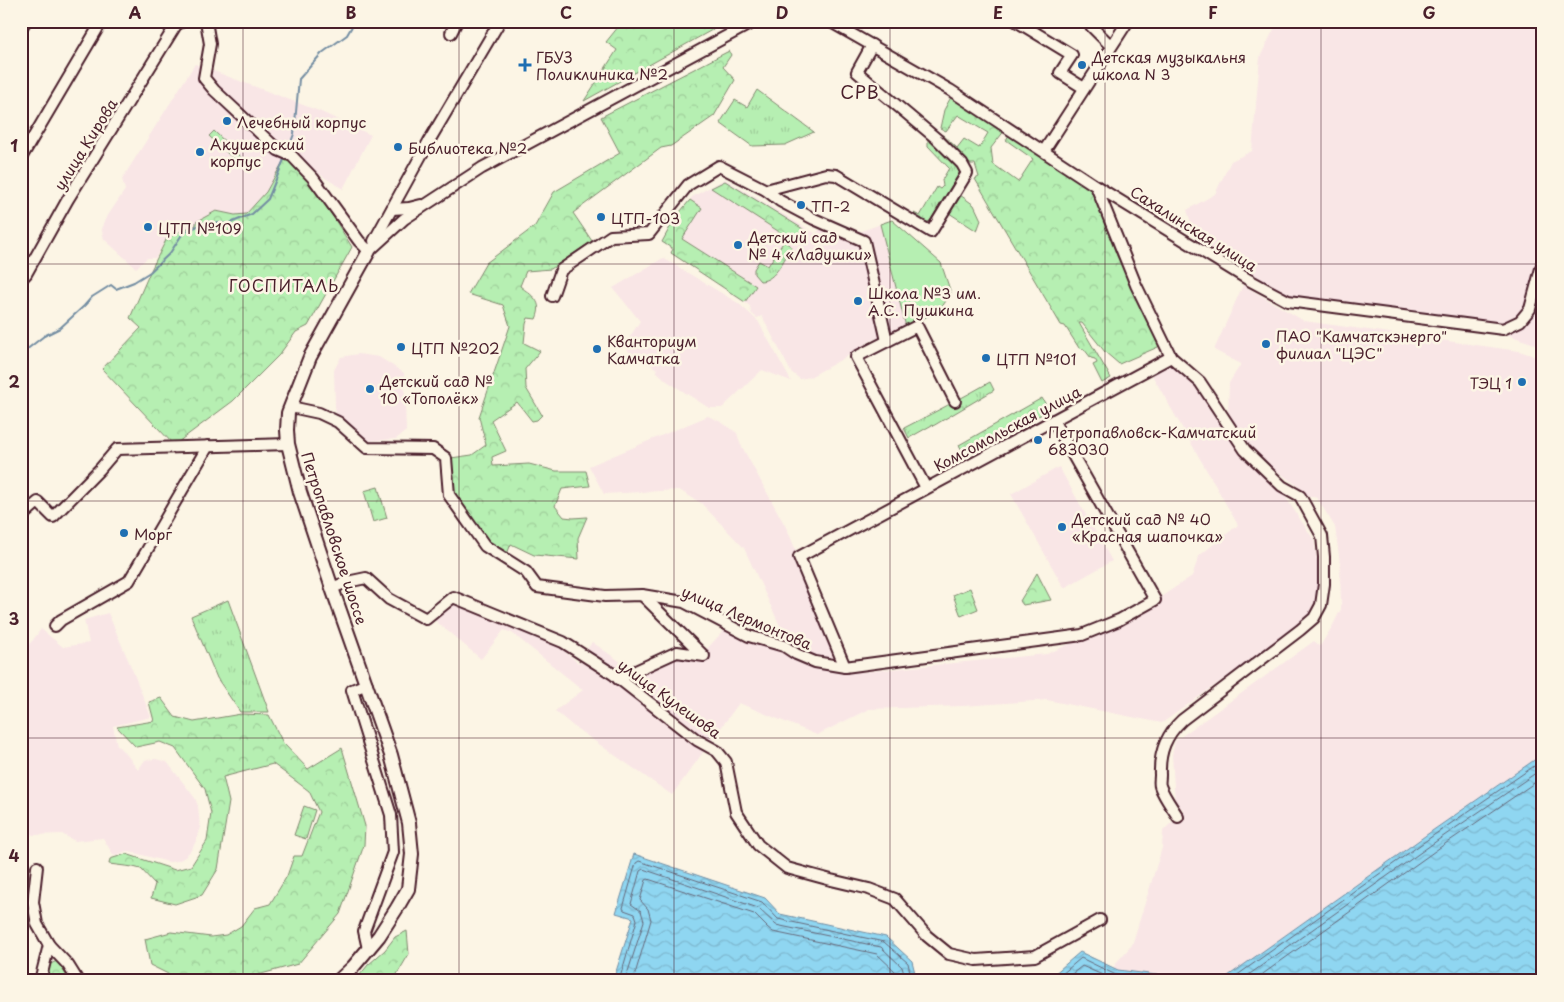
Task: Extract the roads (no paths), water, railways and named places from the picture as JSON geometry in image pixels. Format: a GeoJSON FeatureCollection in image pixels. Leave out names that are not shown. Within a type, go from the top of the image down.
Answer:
{"type":"FeatureCollection","features":[{"type":"Feature","properties":{"kind":"main road","name":"Петропавловское шоссе"},"geometry":{"type":"LineString","coordinates":[[338,981],[368,949],[388,922],[408,889],[412,854],[409,823],[394,763],[300,492],[288,444],[288,413],[310,357],[369,251]]}},
{"type":"Feature","properties":{"kind":"street"},"geometry":{"type":"LineString","coordinates":[[21,28],[26,21]]}},
{"type":"Feature","properties":{"kind":"street"},"geometry":{"type":"LineString","coordinates":[[21,158],[102,21]]}},
{"type":"Feature","properties":{"kind":"street"},"geometry":{"type":"LineString","coordinates":[[206,21],[210,44],[204,78],[214,90],[278,150],[288,154],[313,178],[359,241],[369,251],[434,133],[500,21]]}},
{"type":"Feature","properties":{"kind":"street"},"geometry":{"type":"LineString","coordinates":[[451,33],[458,21]]}},
{"type":"Feature","properties":{"kind":"street","name":"Петропавловское шоссе"},"geometry":{"type":"LineString","coordinates":[[369,251],[404,219],[482,168],[755,21]]}},
{"type":"Feature","properties":{"kind":"street","name":"Сахалинская улица"},"geometry":{"type":"LineString","coordinates":[[829,21],[950,90],[1096,186],[1249,280],[1288,301],[1503,329],[1520,321],[1530,309],[1543,261]]}},
{"type":"Feature","properties":{"kind":"street"},"geometry":{"type":"LineString","coordinates":[[1016,21],[1072,55],[1060,73],[1084,88]]}},
{"type":"Feature","properties":{"kind":"street"},"geometry":{"type":"LineString","coordinates":[[1090,21],[1091,26],[1111,46]]}},
{"type":"Feature","properties":{"kind":"street"},"geometry":{"type":"LineString","coordinates":[[1044,151],[1128,21]]}},
{"type":"Feature","properties":{"kind":"street","name":"улица Кирова"},"geometry":{"type":"LineString","coordinates":[[21,279],[26,274],[68,199],[176,23]]}},
{"type":"Feature","properties":{"kind":"street"},"geometry":{"type":"LineString","coordinates":[[766,190],[826,174],[836,175],[931,232],[967,173],[962,164],[937,139],[857,72],[872,45]]}},
{"type":"Feature","properties":{"kind":"street"},"geometry":{"type":"LineString","coordinates":[[552,296],[561,270],[611,236],[649,234],[688,185],[719,166],[766,190],[780,201],[814,219],[864,241],[888,341]]}},
{"type":"Feature","properties":{"kind":"street"},"geometry":{"type":"LineString","coordinates":[[1096,186],[1136,285],[1171,357],[1200,382],[1245,450],[1282,486],[1300,496],[1322,536],[1324,556],[1323,591],[1320,605],[1314,618],[1182,720],[1173,728],[1162,746],[1159,766],[1160,785],[1164,796],[1178,817]]}},
{"type":"Feature","properties":{"kind":"street"},"geometry":{"type":"LineString","coordinates":[[402,190],[409,200],[419,205]]}},
{"type":"Feature","properties":{"kind":"street"},"geometry":{"type":"LineString","coordinates":[[390,213],[431,202]]}},
{"type":"Feature","properties":{"kind":"street"},"geometry":{"type":"LineString","coordinates":[[390,213],[394,220],[404,219]]}},
{"type":"Feature","properties":{"kind":"street"},"geometry":{"type":"LineString","coordinates":[[926,488],[856,357],[917,326],[955,401]]}},
{"type":"Feature","properties":{"kind":"street","name":"Комсомольская улица"},"geometry":{"type":"LineString","coordinates":[[845,667],[799,557],[1171,357]]}},
{"type":"Feature","properties":{"kind":"street","name":"улица Лермонтова"},"geometry":{"type":"LineString","coordinates":[[291,407],[319,413],[338,422],[367,448],[433,449],[446,458],[449,495],[485,546],[526,572],[537,587],[605,596],[642,595],[684,602],[749,636],[784,646],[796,654],[815,662],[845,667],[1082,635],[1119,620],[1155,600],[1053,420]]}},
{"type":"Feature","properties":{"kind":"street"},"geometry":{"type":"LineString","coordinates":[[21,517],[38,502],[53,517],[117,449],[288,444]]}},
{"type":"Feature","properties":{"kind":"street"},"geometry":{"type":"LineString","coordinates":[[55,626],[61,620],[129,581],[208,446]]}},
{"type":"Feature","properties":{"kind":"street","name":"улица Кулешова"},"geometry":{"type":"LineString","coordinates":[[332,588],[347,582],[366,578],[389,598],[426,619],[453,597],[563,642],[618,679],[697,740],[717,751],[726,762],[736,812],[758,844],[787,868],[869,889],[895,899],[927,936],[949,954],[976,960],[1035,956],[1100,920]]}},
{"type":"Feature","properties":{"kind":"street"},"geometry":{"type":"LineString","coordinates":[[618,679],[677,652],[704,656],[642,595]]}},
{"type":"Feature","properties":{"kind":"street"},"geometry":{"type":"LineString","coordinates":[[367,684],[352,690],[391,815],[393,852],[364,931],[368,949]]}},
{"type":"Feature","properties":{"kind":"street"},"geometry":{"type":"LineString","coordinates":[[37,867],[33,902],[36,924],[49,945],[68,966],[78,981]]}},
{"type":"Feature","properties":{"kind":"street"},"geometry":{"type":"LineString","coordinates":[[40,981],[49,945]]}},
{"type":"Feature","properties":{"kind":"water"},"geometry":{"type":"Polygon","coordinates":[[[1543,754],[1543,981],[1221,981],[1432,831],[1543,754]]]}},
{"type":"Feature","properties":{"kind":"water"},"geometry":{"type":"Polygon","coordinates":[[[634,854],[765,898],[780,914],[886,937],[912,961],[917,981],[613,981],[633,918],[616,913],[634,854]]]}},
{"type":"Feature","properties":{"kind":"water"},"geometry":{"type":"Polygon","coordinates":[[[1080,952],[1118,970],[1203,981],[1046,981],[1080,952]]]}},
{"type":"Feature","properties":{"kind":"waterway"},"geometry":{"type":"LineString","coordinates":[[288,150],[294,134],[299,79],[322,53],[347,35],[355,21]]}},
{"type":"Feature","properties":{"kind":"waterway"},"geometry":{"type":"LineString","coordinates":[[21,354],[44,336],[60,328],[92,297],[111,285],[116,289],[134,282],[150,272],[170,253],[183,233],[206,222],[228,224],[252,214],[268,199],[285,157]]}},
{"type":"Feature","properties":{"kind":"place","name":"ГБУЗ Поликлиника №2"},"geometry":{"type":"Point","coordinates":[525,65]}},
{"type":"Feature","properties":{"kind":"place","name":"Детская музыкальня школа N 3"},"geometry":{"type":"Point","coordinates":[1082,65]}},
{"type":"Feature","properties":{"kind":"place","name":"Лечебный корпус"},"geometry":{"type":"Point","coordinates":[227,121]}},
{"type":"Feature","properties":{"kind":"place","name":"Библиотека №2"},"geometry":{"type":"Point","coordinates":[398,147]}},
{"type":"Feature","properties":{"kind":"place","name":"Акушерский корпус"},"geometry":{"type":"Point","coordinates":[200,152]}},
{"type":"Feature","properties":{"kind":"place","name":"ТП-2"},"geometry":{"type":"Point","coordinates":[801,205]}},
{"type":"Feature","properties":{"kind":"place","name":"ЦТП-103"},"geometry":{"type":"Point","coordinates":[601,217]}},
{"type":"Feature","properties":{"kind":"place","name":"ЦТП №109"},"geometry":{"type":"Point","coordinates":[148,227]}},
{"type":"Feature","properties":{"kind":"place","name":"Детский сад № 4 «Ладушки»"},"geometry":{"type":"Point","coordinates":[738,245]}},
{"type":"Feature","properties":{"kind":"place","name":"Школа №3 им. А.С. Пушкина"},"geometry":{"type":"Point","coordinates":[858,301]}},
{"type":"Feature","properties":{"kind":"place","name":"ПАО \"Камчатскэнерго\" филиал \"ЦЭС\""},"geometry":{"type":"Point","coordinates":[1266,344]}},
{"type":"Feature","properties":{"kind":"place","name":"ЦТП №202"},"geometry":{"type":"Point","coordinates":[401,347]}},
{"type":"Feature","properties":{"kind":"place","name":"Кванториум Камчатка"},"geometry":{"type":"Point","coordinates":[597,349]}},
{"type":"Feature","properties":{"kind":"place","name":"ЦТП №101"},"geometry":{"type":"Point","coordinates":[986,358]}},
{"type":"Feature","properties":{"kind":"place","name":"ТЭЦ 1"},"geometry":{"type":"Point","coordinates":[1522,382]}},
{"type":"Feature","properties":{"kind":"place","name":"Детский сад № 10 «Тополёк»"},"geometry":{"type":"Point","coordinates":[370,389]}},
{"type":"Feature","properties":{"kind":"place","name":"Петропавловск-Камчатский 683030"},"geometry":{"type":"Point","coordinates":[1038,440]}},
{"type":"Feature","properties":{"kind":"place","name":"Детский сад № 40 «Красная шапочка»"},"geometry":{"type":"Point","coordinates":[1062,527]}},
{"type":"Feature","properties":{"kind":"place","name":"Морг"},"geometry":{"type":"Point","coordinates":[124,533]}},
{"type":"Feature","properties":{"kind":"district","name":"СРВ"},"geometry":{"type":"Point","coordinates":[860,91]}},
{"type":"Feature","properties":{"kind":"district","name":"ГОСПИТАЛЬ"},"geometry":{"type":"Point","coordinates":[284,285]}}]}
